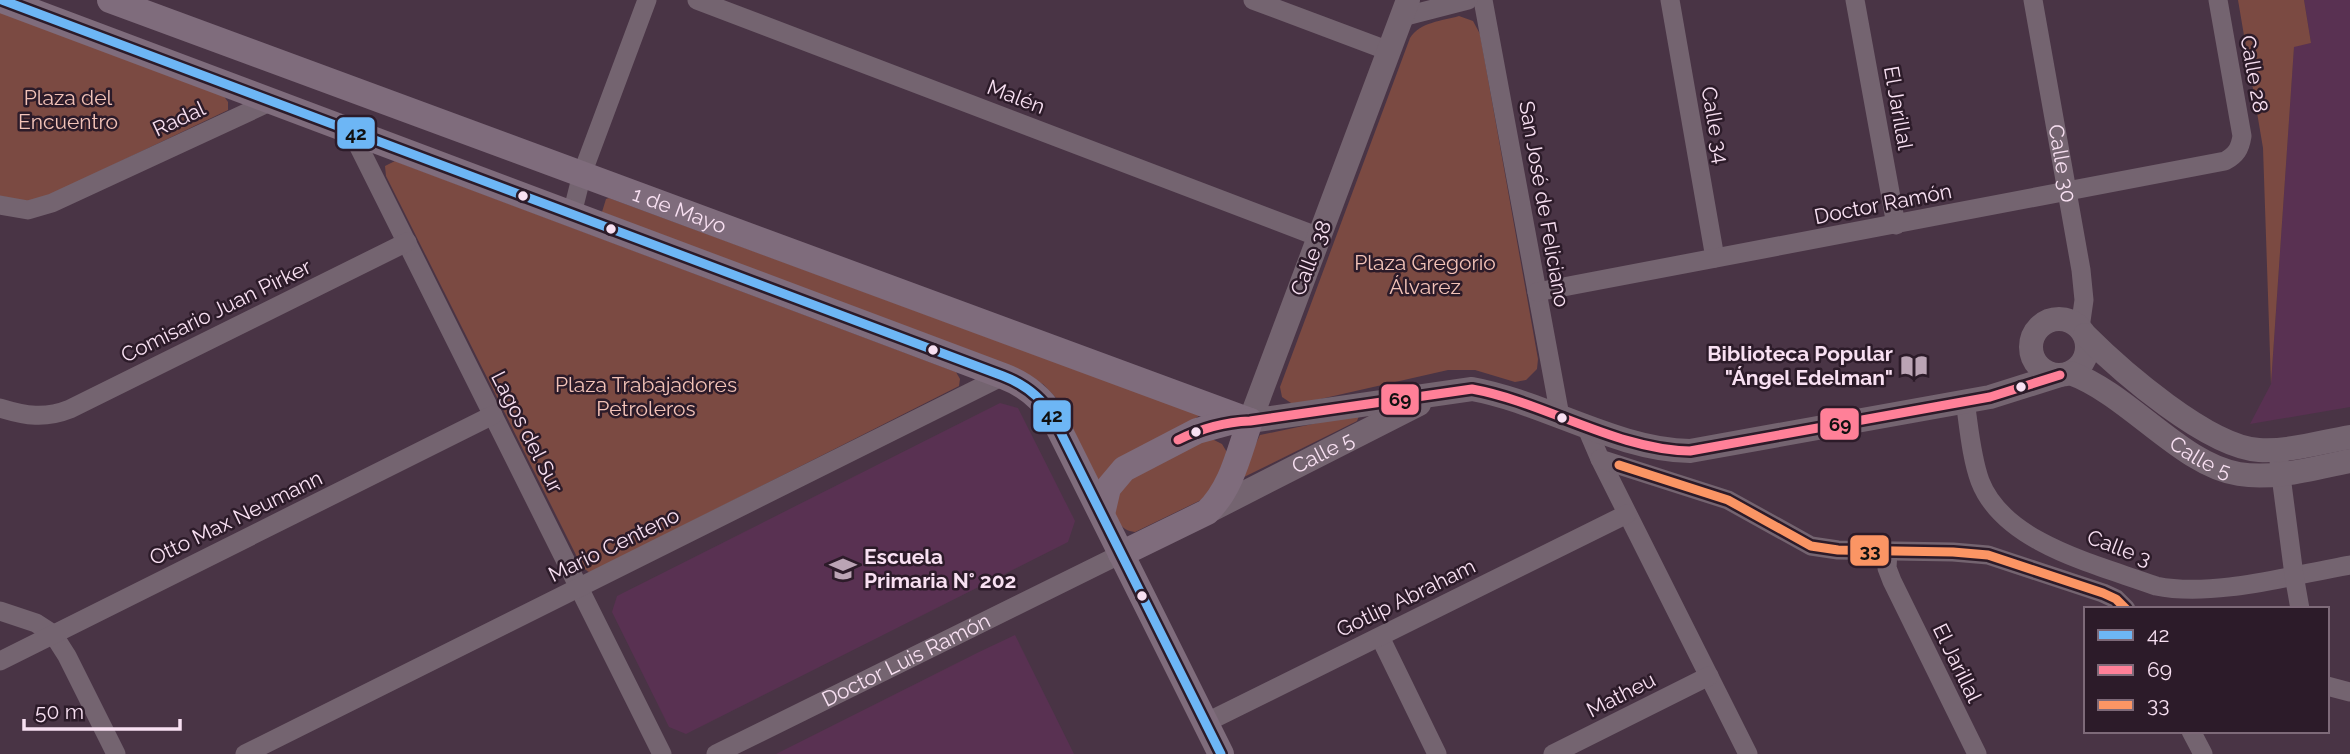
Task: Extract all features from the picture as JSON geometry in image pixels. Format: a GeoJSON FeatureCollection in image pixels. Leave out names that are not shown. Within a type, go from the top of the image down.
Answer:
{"type":"FeatureCollection","features":[{"type":"Feature","properties":{"kind":"main road","name":"1 de Mayo"},"geometry":{"type":"LineString","coordinates":[[2,0],[1024,386],[1044,403],[1221,754]]}},
{"type":"Feature","properties":{"kind":"main road","name":"1 de Mayo"},"geometry":{"type":"LineString","coordinates":[[110,0],[1250,421]]}},
{"type":"Feature","properties":{"kind":"main road","name":"Calle 38"},"geometry":{"type":"LineString","coordinates":[[1208,512],[1224,491],[1250,421]]}},
{"type":"Feature","properties":{"kind":"main road","name":"Calle 5"},"geometry":{"type":"LineString","coordinates":[[1102,514],[1108,488],[1124,469],[1198,431],[1230,422],[1250,421]]}},
{"type":"Feature","properties":{"kind":"main road","name":"Doctor Luis Ramón"},"geometry":{"type":"LineString","coordinates":[[1121,554],[1208,512]]}},
{"type":"Feature","properties":{"kind":"street"},"geometry":{"type":"LineString","coordinates":[[572,214],[582,174],[647,0]]}},
{"type":"Feature","properties":{"kind":"street","name":"Malén"},"geometry":{"type":"LineString","coordinates":[[697,0],[1319,237]]}},
{"type":"Feature","properties":{"kind":"street"},"geometry":{"type":"LineString","coordinates":[[1253,0],[1389,51]]}},
{"type":"Feature","properties":{"kind":"street"},"geometry":{"type":"LineString","coordinates":[[1405,9],[1468,0]]}},
{"type":"Feature","properties":{"kind":"street","name":"San José de Feliciano"},"geometry":{"type":"LineString","coordinates":[[1483,0],[1559,416]]}},
{"type":"Feature","properties":{"kind":"street","name":"Calle 34"},"geometry":{"type":"LineString","coordinates":[[1670,0],[1715,258]]}},
{"type":"Feature","properties":{"kind":"street","name":"El Jarillal"},"geometry":{"type":"LineString","coordinates":[[1855,0],[1896,225]]}},
{"type":"Feature","properties":{"kind":"street","name":"Calle 30"},"geometry":{"type":"LineString","coordinates":[[2033,0],[2083,285],[2082,331],[2087,352],[2084,360],[2065,374]]}},
{"type":"Feature","properties":{"kind":"street","name":"Calle 28"},"geometry":{"type":"LineString","coordinates":[[2218,0],[2241,125],[2241,146],[2235,155]]}},
{"type":"Feature","properties":{"kind":"street","name":"Calle 38"},"geometry":{"type":"LineString","coordinates":[[1250,421],[1405,9]]}},
{"type":"Feature","properties":{"kind":"street","name":"Radal"},"geometry":{"type":"LineString","coordinates":[[0,205],[27,210],[52,203],[272,101]]}},
{"type":"Feature","properties":{"kind":"street","name":"Lagos del Sur"},"geometry":{"type":"LineString","coordinates":[[351,131],[662,754]]}},
{"type":"Feature","properties":{"kind":"street","name":"Doctor Ramón"},"geometry":{"type":"LineString","coordinates":[[1537,292],[2213,165],[2235,155]]}},
{"type":"Feature","properties":{"kind":"street","name":"Comisario Juan Pirker"},"geometry":{"type":"LineString","coordinates":[[0,408],[43,417],[70,408],[407,242]]}},
{"type":"Feature","properties":{"kind":"street"},"geometry":{"type":"LineString","coordinates":[[2065,374],[2042,369],[2035,362],[2031,353],[2034,334],[2047,321],[2056,319],[2065,319],[2082,331]]}},
{"type":"Feature","properties":{"kind":"street","name":"Calle 5"},"geometry":{"type":"LineString","coordinates":[[2082,331],[2135,380],[2209,434],[2242,448],[2277,449],[2350,437]]}},
{"type":"Feature","properties":{"kind":"street","name":"Calle 5"},"geometry":{"type":"LineString","coordinates":[[1250,421],[1464,390],[1489,392],[1655,448],[1690,451],[1990,397],[2065,374],[2100,387],[2205,462],[2237,474],[2281,474],[2350,461]]}},
{"type":"Feature","properties":{"kind":"street","name":"Mario Centeno"},"geometry":{"type":"LineString","coordinates":[[245,754],[1003,376]]}},
{"type":"Feature","properties":{"kind":"street","name":"Calle 5"},"geometry":{"type":"LineString","coordinates":[[1208,512],[1437,394]]}},
{"type":"Feature","properties":{"kind":"street","name":"Calle 3"},"geometry":{"type":"LineString","coordinates":[[1965,401],[1976,465],[1984,489],[2002,513],[2030,537],[2156,586],[2174,590],[2213,589],[2350,565]]}},
{"type":"Feature","properties":{"kind":"street","name":"Otto Max Neumann"},"geometry":{"type":"LineString","coordinates":[[0,661],[493,415]]}},
{"type":"Feature","properties":{"kind":"street"},"geometry":{"type":"LineString","coordinates":[[1585,424],[1627,514],[1748,754]]}},
{"type":"Feature","properties":{"kind":"street"},"geometry":{"type":"LineString","coordinates":[[2277,449],[2300,607]]}},
{"type":"Feature","properties":{"kind":"street"},"geometry":{"type":"LineString","coordinates":[[1600,459],[1728,500],[1811,546],[1838,550],[1988,555],[2103,593],[2124,607]]}},
{"type":"Feature","properties":{"kind":"street","name":"Gotlip Abraham"},"geometry":{"type":"LineString","coordinates":[[1205,723],[1627,514]]}},
{"type":"Feature","properties":{"kind":"street","name":"El Jarillal"},"geometry":{"type":"LineString","coordinates":[[1888,551],[1887,568],[1892,581],[1977,754]]}},
{"type":"Feature","properties":{"kind":"street","name":"Doctor Luis Ramón"},"geometry":{"type":"LineString","coordinates":[[716,754],[1121,554]]}},
{"type":"Feature","properties":{"kind":"street"},"geometry":{"type":"LineString","coordinates":[[0,611],[36,623],[53,634],[67,656],[116,754]]}},
{"type":"Feature","properties":{"kind":"street"},"geometry":{"type":"LineString","coordinates":[[1380,636],[1437,754]]}},
{"type":"Feature","properties":{"kind":"street","name":"Matheu"},"geometry":{"type":"LineString","coordinates":[[1553,754],[1709,676]]}},
{"type":"Feature","properties":{"kind":"street"},"geometry":{"type":"LineString","coordinates":[[2329,686],[2350,692]]}},
{"type":"Feature","properties":{"kind":"street"},"geometry":{"type":"LineString","coordinates":[[2192,733],[2203,754]]}},
{"type":"Feature","properties":{"kind":"shaded area"},"geometry":{"type":"Polygon","coordinates":[[[2304,0],[2350,0],[2350,407],[2250,424],[2271,384],[2294,46],[2311,43],[2304,0]]]}},
{"type":"Feature","properties":{"kind":"shaded area","name":"Escuela Primaria N° 202"},"geometry":{"type":"Polygon","coordinates":[[[1000,403],[1018,408],[1075,521],[1068,542],[686,734],[669,727],[612,612],[617,596],[1000,403]]]}},
{"type":"Feature","properties":{"kind":"shaded area"},"geometry":{"type":"Polygon","coordinates":[[[1015,635],[1074,754],[776,754],[979,652],[1015,635]]]}},
{"type":"Feature","properties":{"kind":"green space"},"geometry":{"type":"Polygon","coordinates":[[[2238,0],[2304,0],[2311,43],[2294,47],[2271,384],[2263,148],[2238,0]]]}},
{"type":"Feature","properties":{"kind":"green space","name":"Plaza del Encuentro"},"geometry":{"type":"Polygon","coordinates":[[[0,12],[223,95],[228,102],[228,110],[46,197],[29,202],[0,196],[0,12]]]}},
{"type":"Feature","properties":{"kind":"green space","name":"Plaza Gregorio Álvarez"},"geometry":{"type":"Polygon","coordinates":[[[1459,16],[1473,21],[1480,34],[1538,359],[1537,369],[1526,380],[1515,382],[1475,370],[1448,370],[1294,405],[1282,397],[1280,387],[1410,38],[1425,25],[1459,16]]]}},
{"type":"Feature","properties":{"kind":"green space","name":"Plaza Trabajadores Petroleros"},"geometry":{"type":"Polygon","coordinates":[[[395,161],[956,372],[960,379],[959,386],[590,573],[582,567],[386,176],[385,166],[395,161]]]}},
{"type":"Feature","properties":{"kind":"green space"},"geometry":{"type":"Polygon","coordinates":[[[606,199],[1199,416],[1098,481],[1059,401],[1043,384],[602,212],[606,199]]]}},
{"type":"Feature","properties":{"kind":"green space"},"geometry":{"type":"Polygon","coordinates":[[[1359,416],[1357,421],[1238,480],[1260,435],[1359,416]]]}},
{"type":"Feature","properties":{"kind":"green space"},"geometry":{"type":"Polygon","coordinates":[[[1212,439],[1222,444],[1228,454],[1222,477],[1201,500],[1135,532],[1122,526],[1112,504],[1122,484],[1196,443],[1212,439]]]}},
{"type":"Feature","properties":{"kind":"transit line","name":"42"},"geometry":{"type":"LineString","coordinates":[[2,0],[1003,376],[1025,387],[1037,396],[1052,415],[1221,754]]}},
{"type":"Feature","properties":{"kind":"transit line","name":"69"},"geometry":{"type":"LineString","coordinates":[[1178,440],[1222,424],[1472,389],[1499,395],[1635,443],[1690,451],[1990,397],[2060,375]]}},
{"type":"Feature","properties":{"kind":"transit line","name":"33"},"geometry":{"type":"LineString","coordinates":[[1619,465],[1728,500],[1811,546],[1838,550],[1988,555],[2103,593],[2116,599],[2124,607]]}},
{"type":"Feature","properties":{"kind":"place","name":"Biblioteca Popular \"Ángel Edelman\""},"geometry":{"type":"Point","coordinates":[1914,366]}},
{"type":"Feature","properties":{"kind":"place","name":"Escuela Primaria N° 202"},"geometry":{"type":"Point","coordinates":[843,569]}}]}
